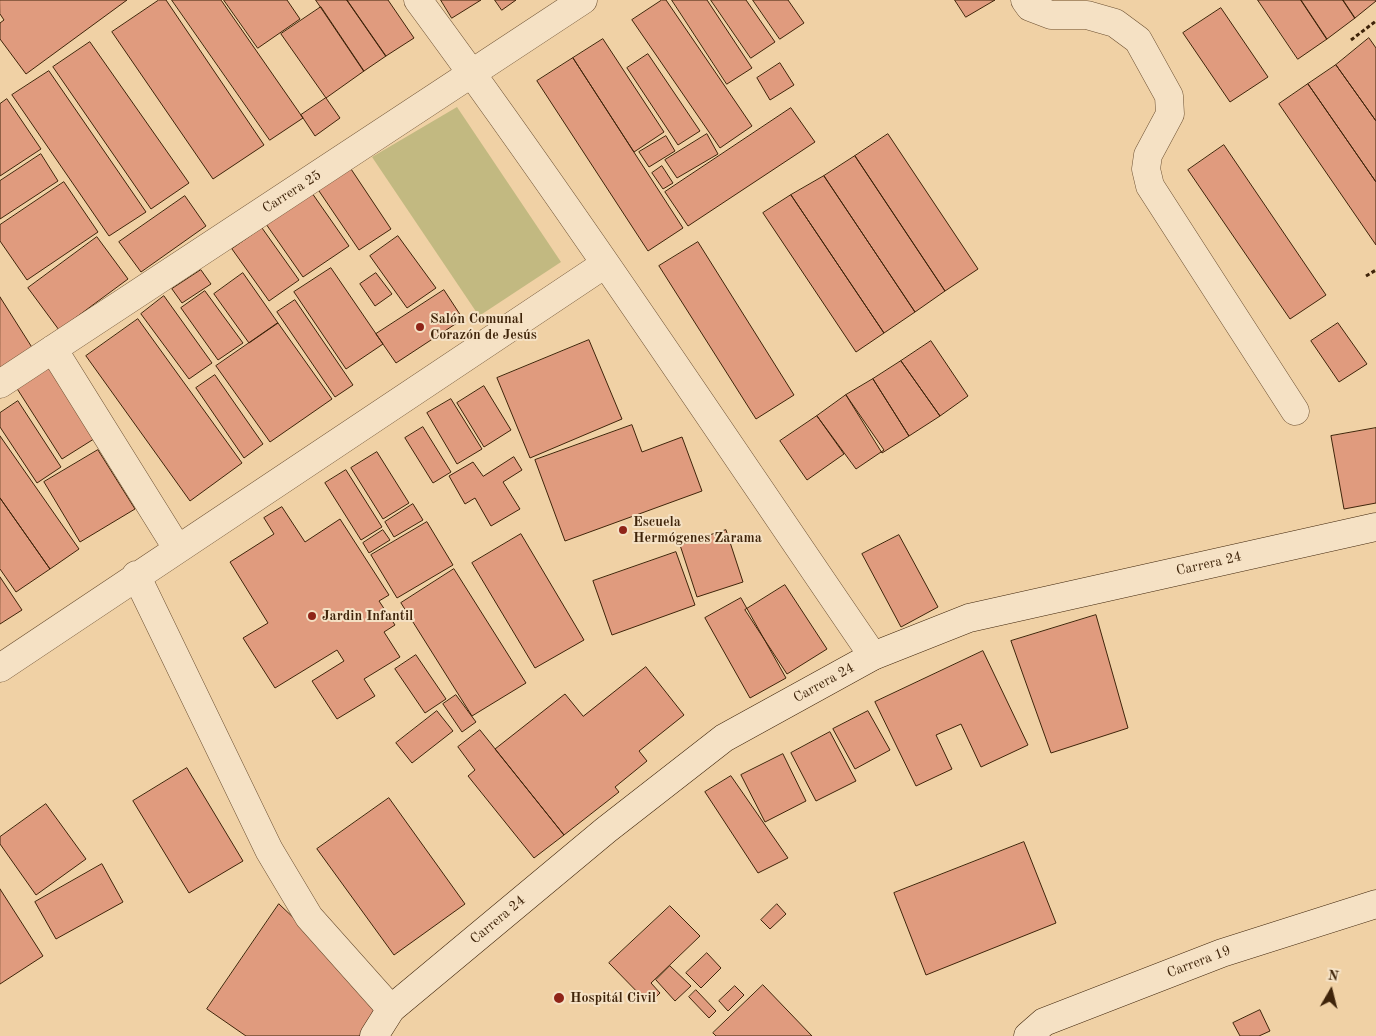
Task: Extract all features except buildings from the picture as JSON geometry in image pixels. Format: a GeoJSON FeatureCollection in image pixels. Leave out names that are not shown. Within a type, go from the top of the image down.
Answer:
{"type":"FeatureCollection","features":[{"type":"Feature","properties":{"kind":"street"},"geometry":{"type":"LineString","coordinates":[[418,0],[473,74],[605,264],[873,656]]}},
{"type":"Feature","properties":{"kind":"street","name":"Carrera 25"},"geometry":{"type":"LineString","coordinates":[[0,384],[583,0]]}},
{"type":"Feature","properties":{"kind":"street"},"geometry":{"type":"LineString","coordinates":[[1025,0],[1030,7],[1051,16],[1087,15],[1115,23],[1138,40],[1169,96],[1170,114],[1148,155],[1146,169],[1150,186],[1295,411]]}},
{"type":"Feature","properties":{"kind":"street"},"geometry":{"type":"LineString","coordinates":[[0,668],[136,575],[605,264]]}},
{"type":"Feature","properties":{"kind":"street"},"geometry":{"type":"LineString","coordinates":[[53,349],[177,548]]}},
{"type":"Feature","properties":{"kind":"street","name":"Carrera 24"},"geometry":{"type":"LineString","coordinates":[[374,1036],[391,1009],[606,830],[724,738],[873,656],[969,618],[1376,527]]}},
{"type":"Feature","properties":{"kind":"street"},"geometry":{"type":"LineString","coordinates":[[136,575],[282,872],[309,917],[391,1009]]}},
{"type":"Feature","properties":{"kind":"street","name":"Carrera 19"},"geometry":{"type":"LineString","coordinates":[[1028,1036],[1044,1022],[1222,952],[1376,904]]}},
{"type":"Feature","properties":{"kind":"path"},"geometry":{"type":"LineString","coordinates":[[1350,40],[1376,21]]}},
{"type":"Feature","properties":{"kind":"path"},"geometry":{"type":"LineString","coordinates":[[1366,276],[1376,270]]}},
{"type":"Feature","properties":{"kind":"shaded area"},"geometry":{"type":"Polygon","coordinates":[[[457,107],[561,262],[479,316],[372,157],[457,107]]]}},
{"type":"Feature","properties":{"kind":"place","name":"Salón Comunal Corazón de Jesús"},"geometry":{"type":"Point","coordinates":[420,327]}},
{"type":"Feature","properties":{"kind":"place","name":"Escuela Hermógenes Zarama"},"geometry":{"type":"Point","coordinates":[623,530]}},
{"type":"Feature","properties":{"kind":"place","name":"Jardin Infantil"},"geometry":{"type":"Point","coordinates":[312,616]}},
{"type":"Feature","properties":{"kind":"place","name":"Hospitál Civil"},"geometry":{"type":"Point","coordinates":[559,998]}}]}
